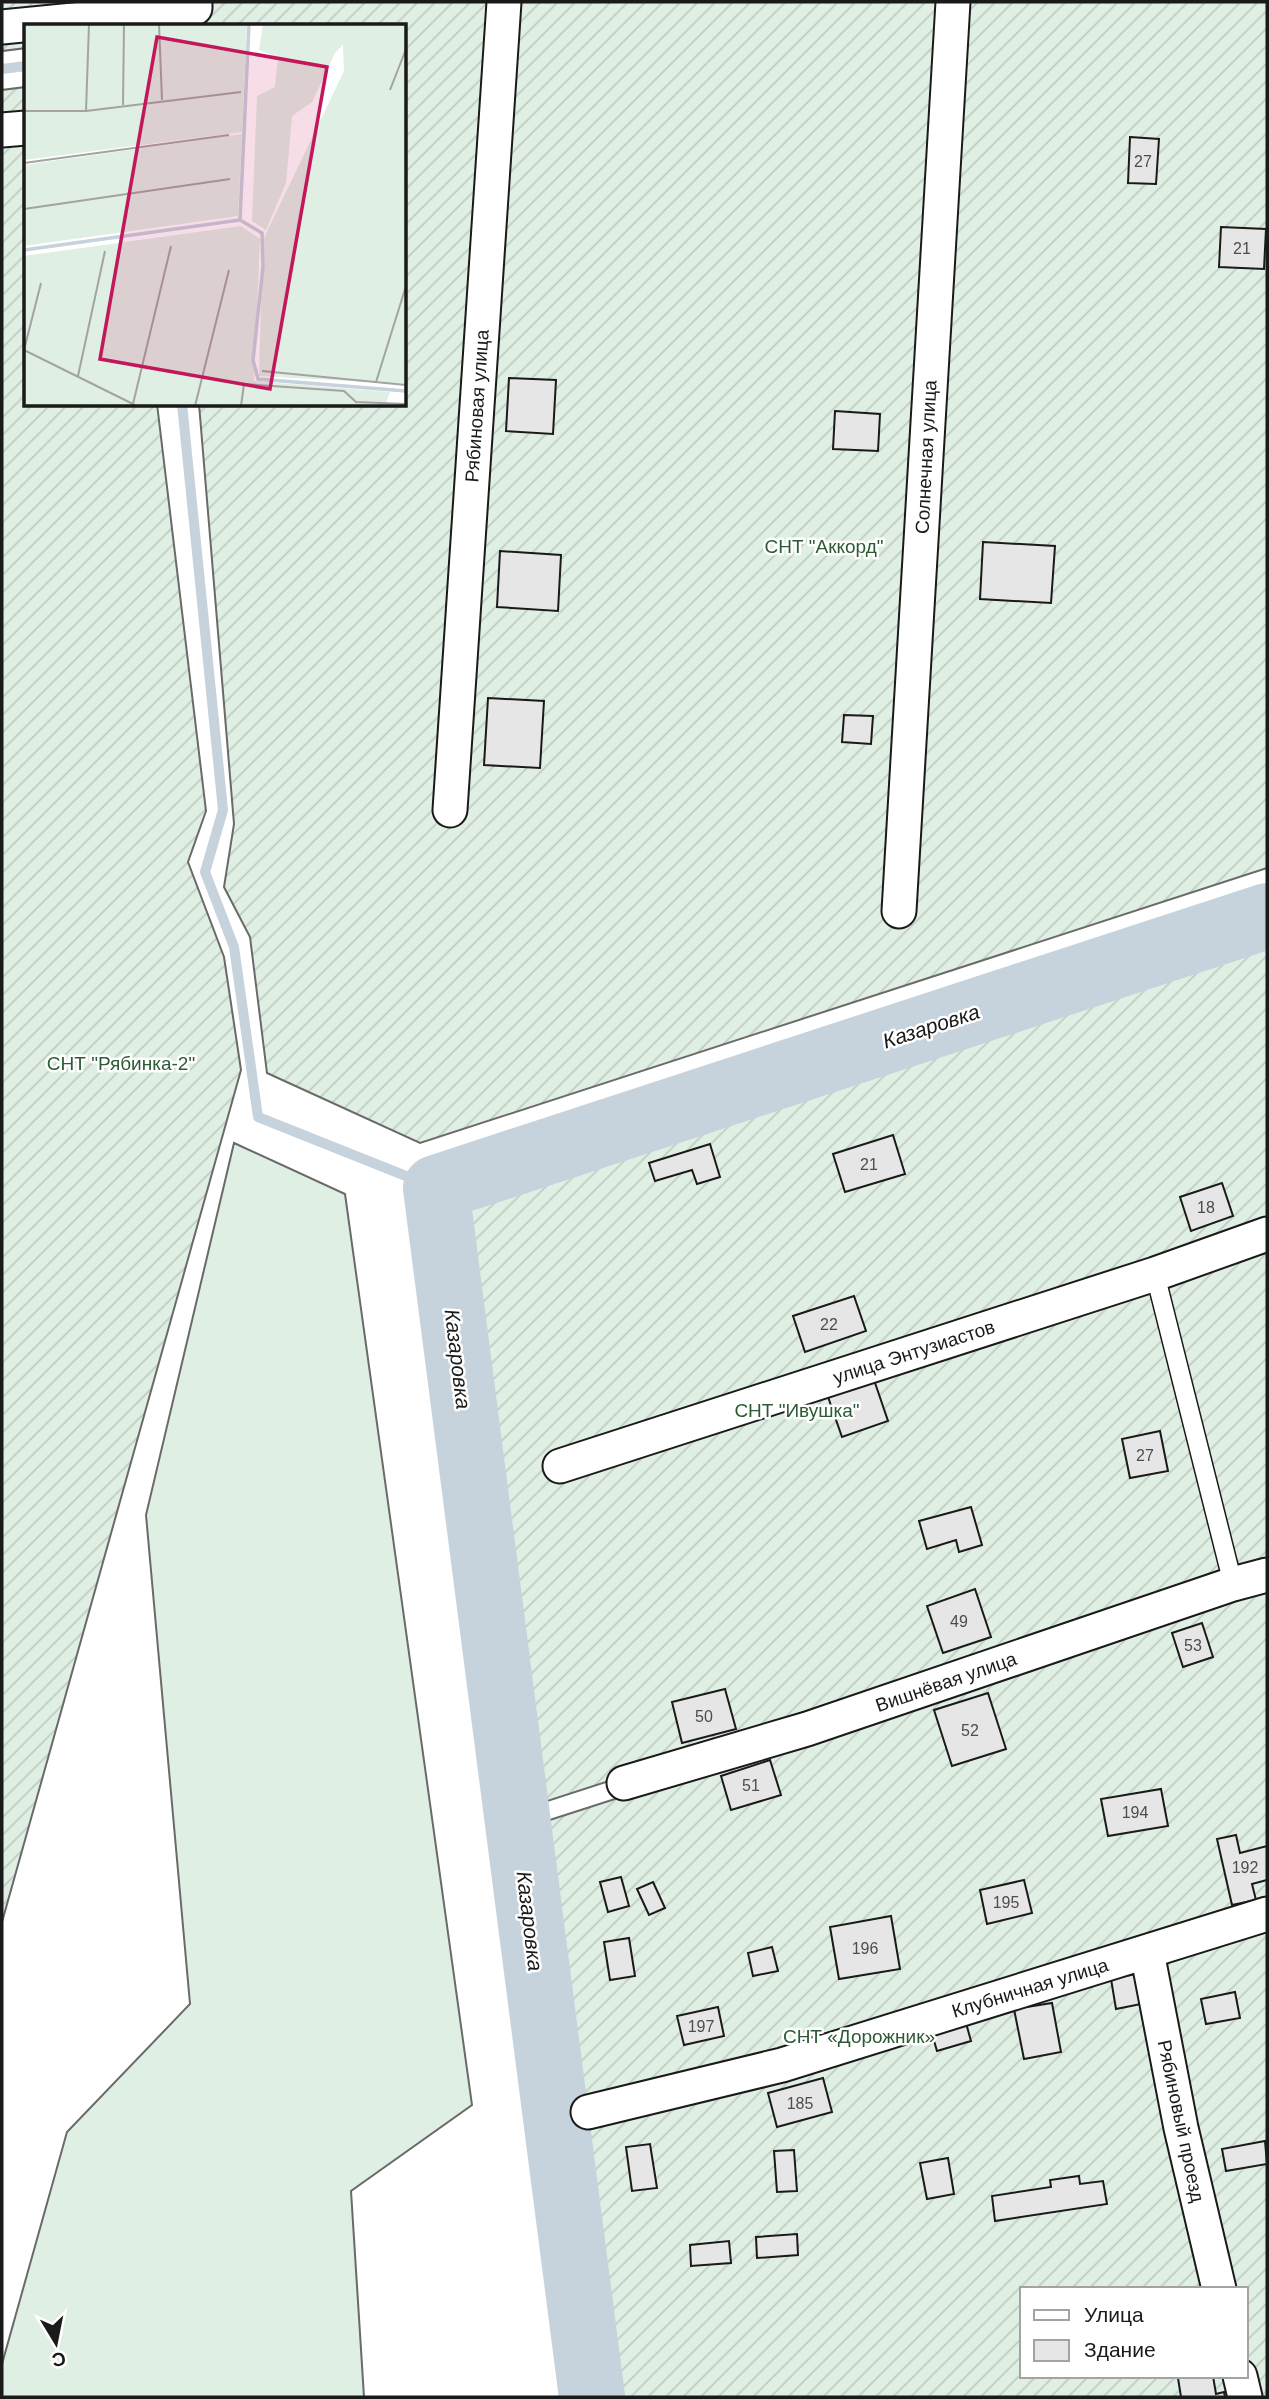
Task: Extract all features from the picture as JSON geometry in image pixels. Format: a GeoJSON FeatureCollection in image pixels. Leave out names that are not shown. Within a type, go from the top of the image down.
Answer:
{"type":"FeatureCollection","features":[{"type":"Feature","properties":{"kind":"street"},"geometry":{"type":"LineString","coordinates":[[32,24],[195,8],[195,2]]}},
{"type":"Feature","properties":{"kind":"street","name":"Рябиновая улица"},"geometry":{"type":"LineString","coordinates":[[450,810],[504,2]]}},
{"type":"Feature","properties":{"kind":"street","name":"Солнечная улица"},"geometry":{"type":"LineString","coordinates":[[899,911],[953,2]]}},
{"type":"Feature","properties":{"kind":"street"},"geometry":{"type":"LineString","coordinates":[[2,27],[24,25]]}},
{"type":"Feature","properties":{"kind":"street"},"geometry":{"type":"LineString","coordinates":[[2,130],[24,128]]}},
{"type":"Feature","properties":{"kind":"street","name":"улица Энтузиастов"},"geometry":{"type":"LineString","coordinates":[[560,1466],[1155,1274],[1267,1234]]}},
{"type":"Feature","properties":{"kind":"street","name":"Вишнёвая улица"},"geometry":{"type":"LineString","coordinates":[[624,1783],[807,1729],[1233,1584],[1267,1575]]}},
{"type":"Feature","properties":{"kind":"street","name":"Клубничная улица"},"geometry":{"type":"LineString","coordinates":[[589,2112],[782,2065],[1267,1914]]}},
{"type":"Feature","properties":{"kind":"street","name":"Рябиновый проезд"},"geometry":{"type":"LineString","coordinates":[[1146,1952],[1181,2128],[1219,2287]]}},
{"type":"Feature","properties":{"kind":"street"},"geometry":{"type":"LineString","coordinates":[[1240,2378],[1244,2397]]}},
{"type":"Feature","properties":{"kind":"lane"},"geometry":{"type":"LineString","coordinates":[[1155,1274],[1233,1584]]}},
{"type":"Feature","properties":{"kind":"green space","name":"СНТ \"Аккорд\""},"geometry":{"type":"Polygon","coordinates":[[[2,2],[1267,2],[1267,868],[420,1143],[267,1073],[250,937],[224,887],[234,824],[199,406],[406,406],[406,24],[24,24],[24,48],[2,51],[2,2]]]}},
{"type":"Feature","properties":{"kind":"green space","name":"СНТ \"Рябинка-2\""},"geometry":{"type":"Polygon","coordinates":[[[24,87],[24,406],[157,406],[206,811],[188,862],[224,957],[241,1070],[2,1922],[2,90],[24,87]]]}},
{"type":"Feature","properties":{"kind":"green space","name":"СНТ \"Ивушка\""},"geometry":{"type":"Polygon","coordinates":[[[1267,948],[1267,1567],[529,1807],[452,1211],[1267,948]]]}},
{"type":"Feature","properties":{"kind":"green space"},"geometry":{"type":"Polygon","coordinates":[[[234,1143],[345,1194],[472,2105],[351,2191],[364,2397],[2,2397],[2,2364],[67,2132],[190,2004],[146,1515],[234,1143]]]}},
{"type":"Feature","properties":{"kind":"green space","name":"СНТ «Дорожник»"},"geometry":{"type":"Polygon","coordinates":[[[1267,1591],[1267,2397],[604,2397],[528,1827],[1267,1591]]]}},
{"type":"Feature","properties":{"kind":"building"},"geometry":{"type":"Polygon","coordinates":[[[1130,137],[1159,139],[1156,184],[1128,183],[1130,137]]]}},
{"type":"Feature","properties":{"kind":"building"},"geometry":{"type":"Polygon","coordinates":[[[1221,227],[1266,229],[1264,269],[1219,267],[1221,227]]]}},
{"type":"Feature","properties":{"kind":"building"},"geometry":{"type":"Polygon","coordinates":[[[509,378],[556,380],[553,434],[506,431],[509,378]]]}},
{"type":"Feature","properties":{"kind":"building"},"geometry":{"type":"Polygon","coordinates":[[[835,411],[880,414],[878,451],[833,449],[835,411]]]}},
{"type":"Feature","properties":{"kind":"building"},"geometry":{"type":"Polygon","coordinates":[[[983,542],[1055,546],[1051,603],[980,599],[983,542]]]}},
{"type":"Feature","properties":{"kind":"building"},"geometry":{"type":"Polygon","coordinates":[[[500,551],[561,555],[558,611],[497,607],[500,551]]]}},
{"type":"Feature","properties":{"kind":"building"},"geometry":{"type":"Polygon","coordinates":[[[488,698],[544,701],[540,768],[484,765],[488,698]]]}},
{"type":"Feature","properties":{"kind":"building"},"geometry":{"type":"Polygon","coordinates":[[[844,715],[873,716],[871,744],[842,742],[844,715]]]}},
{"type":"Feature","properties":{"kind":"building"},"geometry":{"type":"Polygon","coordinates":[[[893,1135],[905,1174],[845,1192],[833,1154],[893,1135]]]}},
{"type":"Feature","properties":{"kind":"building"},"geometry":{"type":"Polygon","coordinates":[[[710,1144],[720,1177],[697,1184],[692,1170],[655,1181],[649,1163],[710,1144]]]}},
{"type":"Feature","properties":{"kind":"building"},"geometry":{"type":"Polygon","coordinates":[[[1222,1183],[1233,1216],[1191,1231],[1180,1197],[1222,1183]]]}},
{"type":"Feature","properties":{"kind":"building"},"geometry":{"type":"Polygon","coordinates":[[[854,1296],[866,1331],[805,1352],[793,1316],[854,1296]]]}},
{"type":"Feature","properties":{"kind":"building"},"geometry":{"type":"Polygon","coordinates":[[[872,1374],[888,1421],[842,1437],[826,1391],[872,1374]]]}},
{"type":"Feature","properties":{"kind":"building"},"geometry":{"type":"Polygon","coordinates":[[[1160,1431],[1168,1471],[1130,1478],[1122,1439],[1160,1431]]]}},
{"type":"Feature","properties":{"kind":"building"},"geometry":{"type":"Polygon","coordinates":[[[971,1507],[982,1545],[959,1552],[956,1540],[927,1549],[919,1521],[971,1507]]]}},
{"type":"Feature","properties":{"kind":"building"},"geometry":{"type":"Polygon","coordinates":[[[975,1589],[991,1637],[943,1653],[927,1606],[975,1589]]]}},
{"type":"Feature","properties":{"kind":"building"},"geometry":{"type":"Polygon","coordinates":[[[1202,1623],[1213,1657],[1183,1667],[1172,1633],[1202,1623]]]}},
{"type":"Feature","properties":{"kind":"building"},"geometry":{"type":"Polygon","coordinates":[[[725,1689],[736,1729],[682,1743],[672,1702],[725,1689]]]}},
{"type":"Feature","properties":{"kind":"building"},"geometry":{"type":"Polygon","coordinates":[[[988,1693],[1006,1749],[952,1766],[934,1710],[988,1693]]]}},
{"type":"Feature","properties":{"kind":"building"},"geometry":{"type":"Polygon","coordinates":[[[770,1760],[781,1795],[731,1810],[721,1776],[770,1760]]]}},
{"type":"Feature","properties":{"kind":"building"},"geometry":{"type":"Polygon","coordinates":[[[1161,1789],[1168,1826],[1108,1836],[1101,1799],[1161,1789]]]}},
{"type":"Feature","properties":{"kind":"building"},"geometry":{"type":"Polygon","coordinates":[[[1236,1835],[1240,1853],[1267,1846],[1267,1880],[1252,1884],[1256,1900],[1232,1905],[1217,1839],[1236,1835]]]}},
{"type":"Feature","properties":{"kind":"building"},"geometry":{"type":"Polygon","coordinates":[[[621,1877],[629,1906],[608,1912],[600,1882],[621,1877]]]}},
{"type":"Feature","properties":{"kind":"building"},"geometry":{"type":"Polygon","coordinates":[[[1024,1880],[1032,1913],[987,1924],[980,1890],[1024,1880]]]}},
{"type":"Feature","properties":{"kind":"building"},"geometry":{"type":"Polygon","coordinates":[[[653,1882],[665,1908],[649,1915],[637,1889],[653,1882]]]}},
{"type":"Feature","properties":{"kind":"building"},"geometry":{"type":"Polygon","coordinates":[[[891,1916],[900,1969],[839,1979],[830,1927],[891,1916]]]}},
{"type":"Feature","properties":{"kind":"building"},"geometry":{"type":"Polygon","coordinates":[[[629,1938],[635,1976],[610,1980],[604,1942],[629,1938]]]}},
{"type":"Feature","properties":{"kind":"building"},"geometry":{"type":"Polygon","coordinates":[[[772,1947],[778,1971],[753,1976],[748,1953],[772,1947]]]}},
{"type":"Feature","properties":{"kind":"building"},"geometry":{"type":"Polygon","coordinates":[[[1141,1973],[1146,2003],[1116,2009],[1111,1979],[1141,1973]]]}},
{"type":"Feature","properties":{"kind":"building"},"geometry":{"type":"Polygon","coordinates":[[[1235,1992],[1240,2018],[1206,2024],[1201,1999],[1235,1992]]]}},
{"type":"Feature","properties":{"kind":"building"},"geometry":{"type":"Polygon","coordinates":[[[1052,2003],[1061,2052],[1024,2059],[1014,2009],[1052,2003]]]}},
{"type":"Feature","properties":{"kind":"building"},"geometry":{"type":"Polygon","coordinates":[[[718,2007],[724,2036],[684,2045],[677,2016],[718,2007]]]}},
{"type":"Feature","properties":{"kind":"building"},"geometry":{"type":"Polygon","coordinates":[[[966,2023],[971,2041],[937,2051],[932,2034],[966,2023]]]}},
{"type":"Feature","properties":{"kind":"building"},"geometry":{"type":"Polygon","coordinates":[[[823,2078],[832,2112],[777,2127],[768,2093],[823,2078]]]}},
{"type":"Feature","properties":{"kind":"building"},"geometry":{"type":"Polygon","coordinates":[[[1265,2141],[1267,2164],[1226,2171],[1222,2149],[1265,2141]]]}},
{"type":"Feature","properties":{"kind":"building"},"geometry":{"type":"Polygon","coordinates":[[[650,2144],[657,2188],[632,2191],[626,2147],[650,2144]]]}},
{"type":"Feature","properties":{"kind":"building"},"geometry":{"type":"Polygon","coordinates":[[[794,2150],[797,2191],[777,2192],[774,2151],[794,2150]]]}},
{"type":"Feature","properties":{"kind":"building"},"geometry":{"type":"Polygon","coordinates":[[[948,2158],[954,2194],[927,2199],[920,2163],[948,2158]]]}},
{"type":"Feature","properties":{"kind":"building"},"geometry":{"type":"Polygon","coordinates":[[[1079,2176],[1080,2184],[1103,2181],[1107,2204],[995,2221],[992,2196],[1051,2187],[1050,2180],[1079,2176]]]}},
{"type":"Feature","properties":{"kind":"building"},"geometry":{"type":"Polygon","coordinates":[[[797,2234],[798,2255],[757,2258],[756,2237],[797,2234]]]}},
{"type":"Feature","properties":{"kind":"building"},"geometry":{"type":"Polygon","coordinates":[[[729,2241],[731,2263],[691,2266],[690,2245],[729,2241]]]}},
{"type":"Feature","properties":{"kind":"building"},"geometry":{"type":"Polygon","coordinates":[[[1178,2378],[1213,2378],[1216,2394],[1224,2392],[1225,2397],[1181,2397],[1178,2378]]]}},
{"type":"Feature","properties":{"kind":"waterway"},"geometry":{"type":"LineString","coordinates":[[2,69],[24,66]]}},
{"type":"Feature","properties":{"kind":"waterway"},"geometry":{"type":"LineString","coordinates":[[182,406],[223,810],[205,872],[234,947],[258,1117],[436,1188]]}},
{"type":"Feature","properties":{"kind":"waterway","name":"Казаровка"},"geometry":{"type":"LineString","coordinates":[[592,2397],[436,1188],[1267,916]]}}]}
